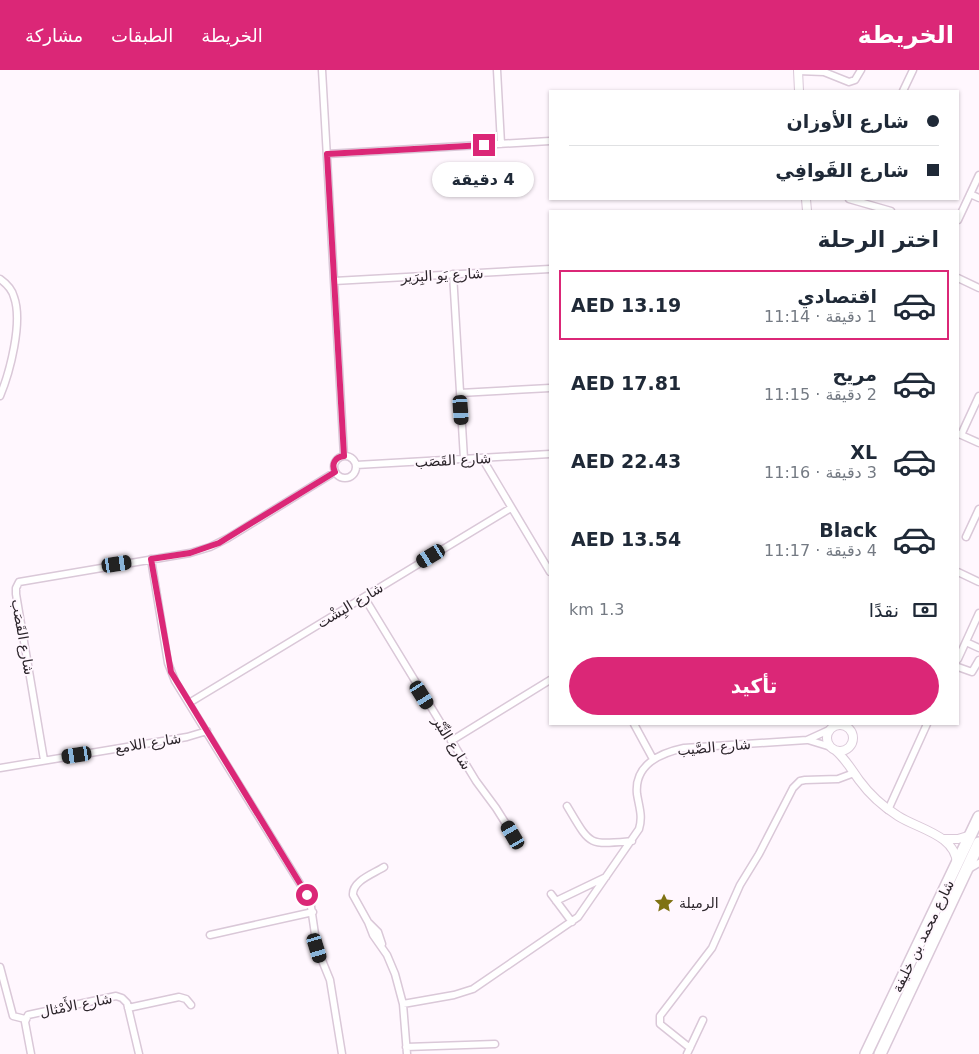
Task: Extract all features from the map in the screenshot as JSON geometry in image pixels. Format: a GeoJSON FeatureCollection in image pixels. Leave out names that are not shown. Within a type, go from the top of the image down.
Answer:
{"type":"FeatureCollection","features":[{"type":"Feature","properties":{"kind":"highway","name":"شارع محمد بن خليفة"},"geometry":{"type":"LineString","coordinates":[[880,1054],[975,839],[979,817]]}},
{"type":"Feature","properties":{"kind":"highway","name":"شارع محمد بن خليفة"},"geometry":{"type":"LineString","coordinates":[[866,1054],[961,870]]}},
{"type":"Feature","properties":{"kind":"street"},"geometry":{"type":"LineString","coordinates":[[322,70],[344,456]]}},
{"type":"Feature","properties":{"kind":"street"},"geometry":{"type":"LineString","coordinates":[[497,70],[501,144]]}},
{"type":"Feature","properties":{"kind":"street"},"geometry":{"type":"LineString","coordinates":[[799,90],[798,71],[824,72],[849,82],[855,80],[861,70]]}},
{"type":"Feature","properties":{"kind":"street"},"geometry":{"type":"LineString","coordinates":[[903,90],[913,70]]}},
{"type":"Feature","properties":{"kind":"street"},"geometry":{"type":"LineString","coordinates":[[327,154],[549,141]]}},
{"type":"Feature","properties":{"kind":"street"},"geometry":{"type":"LineString","coordinates":[[959,218],[979,175]]}},
{"type":"Feature","properties":{"kind":"street"},"geometry":{"type":"LineString","coordinates":[[970,194],[979,198]]}},
{"type":"Feature","properties":{"kind":"street"},"geometry":{"type":"LineString","coordinates":[[855,200],[888,210]]}},
{"type":"Feature","properties":{"kind":"street","name":"شارع يَو البِرَير"},"geometry":{"type":"LineString","coordinates":[[334,281],[549,269]]}},
{"type":"Feature","properties":{"kind":"street"},"geometry":{"type":"LineString","coordinates":[[452,274],[464,459]]}},
{"type":"Feature","properties":{"kind":"street"},"geometry":{"type":"LineString","coordinates":[[959,278],[979,288]]}},
{"type":"Feature","properties":{"kind":"street"},"geometry":{"type":"LineString","coordinates":[[0,279],[14,295],[16,317],[12,357],[0,396]]}},
{"type":"Feature","properties":{"kind":"street"},"geometry":{"type":"LineString","coordinates":[[460,393],[549,388]]}},
{"type":"Feature","properties":{"kind":"street"},"geometry":{"type":"LineString","coordinates":[[979,396],[959,434],[979,443]]}},
{"type":"Feature","properties":{"kind":"street","name":"شارع القَصَب"},"geometry":{"type":"LineString","coordinates":[[356,465],[549,454]]}},
{"type":"Feature","properties":{"kind":"street"},"geometry":{"type":"LineString","coordinates":[[344,456],[350,457],[356,465],[354,472],[346,478],[340,477],[333,469],[337,458],[344,456]]}},
{"type":"Feature","properties":{"kind":"street"},"geometry":{"type":"LineString","coordinates":[[482,458],[549,570]]}},
{"type":"Feature","properties":{"kind":"street","name":"شارع القَصَب"},"geometry":{"type":"LineString","coordinates":[[44,760],[16,594],[17,585],[26,580],[190,553],[219,543],[335,472]]}},
{"type":"Feature","properties":{"kind":"street","name":"شارع البِشْت"},"geometry":{"type":"LineString","coordinates":[[189,703],[511,508]]}},
{"type":"Feature","properties":{"kind":"street"},"geometry":{"type":"LineString","coordinates":[[966,537],[979,509]]}},
{"type":"Feature","properties":{"kind":"street"},"geometry":{"type":"LineString","coordinates":[[151,559],[169,664],[175,681],[307,895],[313,912],[315,937],[320,958],[330,980],[342,1054]]}},
{"type":"Feature","properties":{"kind":"street"},"geometry":{"type":"LineString","coordinates":[[959,572],[979,582]]}},
{"type":"Feature","properties":{"kind":"street","name":"شارع التِّبْر"},"geometry":{"type":"LineString","coordinates":[[364,597],[476,781],[513,835]]}},
{"type":"Feature","properties":{"kind":"street"},"geometry":{"type":"LineString","coordinates":[[959,654],[979,613]]}},
{"type":"Feature","properties":{"kind":"street"},"geometry":{"type":"LineString","coordinates":[[966,642],[979,648]]}},
{"type":"Feature","properties":{"kind":"street"},"geometry":{"type":"LineString","coordinates":[[959,667],[972,672],[979,660]]}},
{"type":"Feature","properties":{"kind":"street"},"geometry":{"type":"LineString","coordinates":[[451,741],[549,681]]}},
{"type":"Feature","properties":{"kind":"street"},"geometry":{"type":"LineString","coordinates":[[403,1004],[454,995],[473,989],[572,922],[582,912],[632,840],[641,822],[637,788],[638,779],[642,770],[653,759],[635,725]]}},
{"type":"Feature","properties":{"kind":"street"},"geometry":{"type":"LineString","coordinates":[[853,772],[850,755],[852,734],[845,725],[832,727],[827,737],[833,748],[843,757],[853,772],[868,792],[900,818],[951,845],[961,870],[979,863]]}},
{"type":"Feature","properties":{"kind":"street"},"geometry":{"type":"LineString","coordinates":[[888,810],[927,725]]}},
{"type":"Feature","properties":{"kind":"street","name":"شارع الصَّيب"},"geometry":{"type":"LineString","coordinates":[[807,740],[832,727]]}},
{"type":"Feature","properties":{"kind":"street","name":"شارع اللامع"},"geometry":{"type":"LineString","coordinates":[[0,768],[187,737],[207,731]]}},
{"type":"Feature","properties":{"kind":"street","name":"شارع الصَّيب"},"geometry":{"type":"LineString","coordinates":[[653,759],[667,752],[684,748],[807,740],[819,742],[833,748]]}},
{"type":"Feature","properties":{"kind":"street"},"geometry":{"type":"LineString","coordinates":[[833,748],[844,750],[851,744]]}},
{"type":"Feature","properties":{"kind":"street"},"geometry":{"type":"LineString","coordinates":[[703,1020],[689,1051],[660,1024],[660,1016],[712,948],[740,885],[759,854],[796,784],[805,780],[838,779],[853,772]]}},
{"type":"Feature","properties":{"kind":"street"},"geometry":{"type":"LineString","coordinates":[[568,806],[584,834],[594,842],[632,840]]}},
{"type":"Feature","properties":{"kind":"street"},"geometry":{"type":"LineString","coordinates":[[944,840],[975,839]]}},
{"type":"Feature","properties":{"kind":"street"},"geometry":{"type":"LineString","coordinates":[[384,867],[356,884],[352,891],[354,899],[368,922],[373,935],[382,946],[395,974],[403,1004],[407,1050],[494,1044]]}},
{"type":"Feature","properties":{"kind":"street"},"geometry":{"type":"LineString","coordinates":[[556,900],[608,876]]}},
{"type":"Feature","properties":{"kind":"street"},"geometry":{"type":"LineString","coordinates":[[551,894],[572,922]]}},
{"type":"Feature","properties":{"kind":"street"},"geometry":{"type":"LineString","coordinates":[[210,935],[313,912]]}},
{"type":"Feature","properties":{"kind":"street"},"geometry":{"type":"LineString","coordinates":[[0,967],[13,1016],[25,1019]]}},
{"type":"Feature","properties":{"kind":"street","name":"شارع الأَمْثال"},"geometry":{"type":"LineString","coordinates":[[31,1054],[25,1019],[30,1014],[114,996],[124,999],[128,1008],[139,1054]]}},
{"type":"Feature","properties":{"kind":"street","name":"شارع الأَمْثال"},"geometry":{"type":"LineString","coordinates":[[128,1008],[179,996],[186,999],[191,1005]]}},
{"type":"Feature","properties":{"kind":"place","name":"الرميلة"},"geometry":{"type":"Point","coordinates":[664,903]}},
{"type":"Feature","properties":{"kind":"route"},"geometry":{"type":"LineString","coordinates":[[307,895],[175,681],[166,653],[151,559],[190,553],[219,543],[335,472],[333,469],[335,461],[340,456],[344,456],[327,154],[484,145]]}}]}
